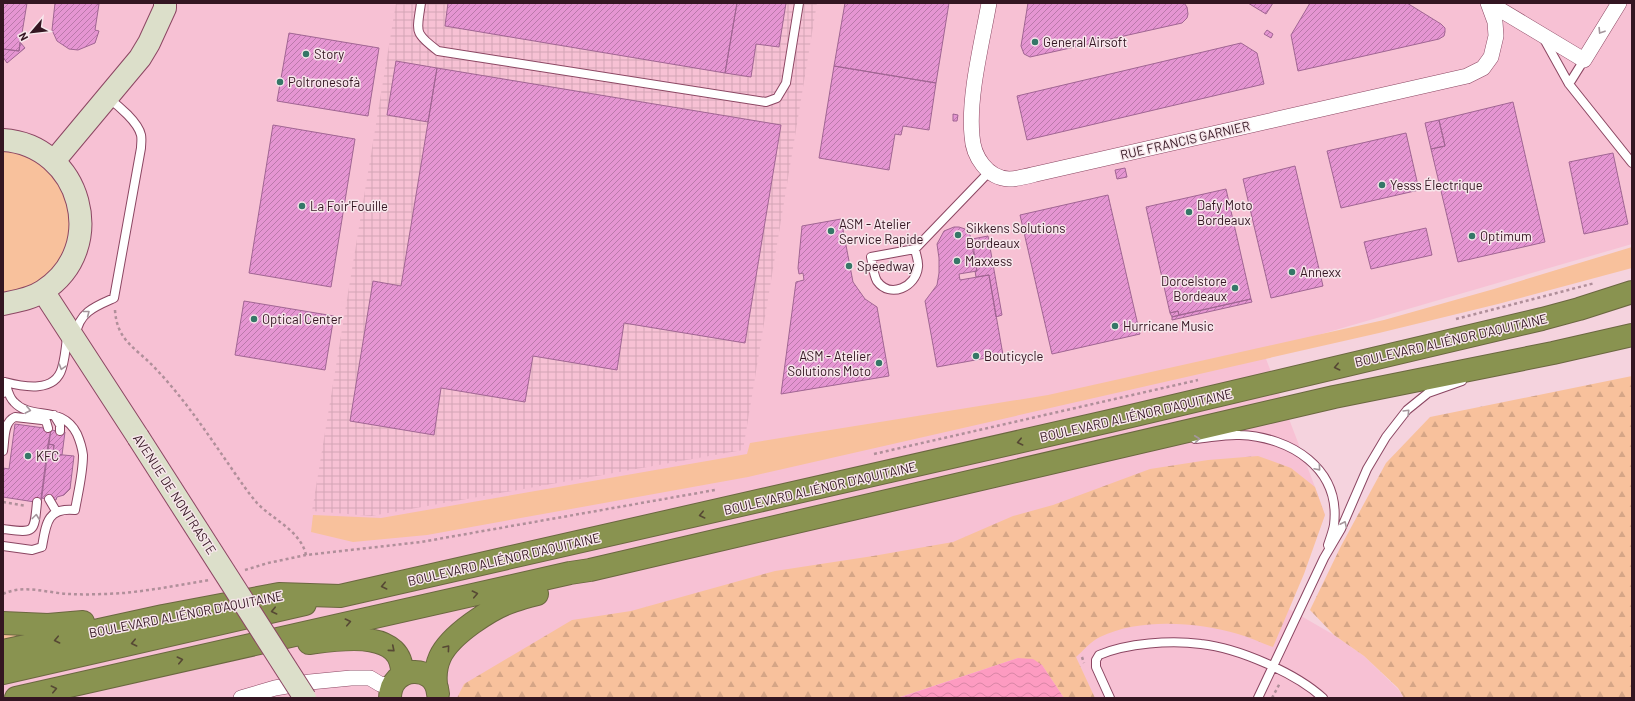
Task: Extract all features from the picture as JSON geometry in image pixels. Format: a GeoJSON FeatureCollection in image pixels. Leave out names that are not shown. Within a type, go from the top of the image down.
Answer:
{"type":"FeatureCollection","features":[{"type":"Feature","properties":{"kind":"highway","name":"BOULEVARD ALIÉNOR D'AQUITAINE"},"geometry":{"type":"LineString","coordinates":[[3,651],[164,616],[279,594],[340,596],[1102,423],[1579,309],[1632,292]]}},
{"type":"Feature","properties":{"kind":"highway"},"geometry":{"type":"LineString","coordinates":[[1579,309],[1632,298]]}},
{"type":"Feature","properties":{"kind":"highway","name":"BOULEVARD ALIÉNOR D'AQUITAINE"},"geometry":{"type":"LineString","coordinates":[[16,698],[230,649],[590,570],[1334,397],[1553,353],[1632,335]]}},
{"type":"Feature","properties":{"kind":"highway"},"geometry":{"type":"LineString","coordinates":[[437,691],[436,669],[440,656],[464,630],[487,612],[513,600],[572,585],[590,570]]}},
{"type":"Feature","properties":{"kind":"highway"},"geometry":{"type":"LineString","coordinates":[[3,673],[340,596]]}},
{"type":"Feature","properties":{"kind":"highway"},"geometry":{"type":"LineString","coordinates":[[3,623],[48,625],[164,616]]}},
{"type":"Feature","properties":{"kind":"highway"},"geometry":{"type":"LineString","coordinates":[[230,649],[247,649],[328,640],[358,639],[382,642],[398,653],[402,667],[393,689]]}},
{"type":"Feature","properties":{"kind":"highway"},"geometry":{"type":"LineString","coordinates":[[393,689],[409,672],[417,672],[431,678],[437,691]]}},
{"type":"Feature","properties":{"kind":"street"},"geometry":{"type":"LineString","coordinates":[[54,161],[140,58],[150,43],[166,3]]}},
{"type":"Feature","properties":{"kind":"street","name":"RUE FRANCIS GARNIER"},"geometry":{"type":"LineString","coordinates":[[989,3],[972,109],[972,137],[976,155],[990,171],[1009,179],[1466,76],[1483,68],[1491,57],[1496,36],[1495,22],[1488,3]]}},
{"type":"Feature","properties":{"kind":"street"},"geometry":{"type":"LineString","coordinates":[[1488,3],[1584,60],[1619,3]]}},
{"type":"Feature","properties":{"kind":"street"},"geometry":{"type":"LineString","coordinates":[[3,140],[15,140],[35,148],[54,161],[70,179],[79,203],[81,228],[75,252],[62,274],[43,291],[24,300],[3,304]]}},
{"type":"Feature","properties":{"kind":"street","name":"AVENUE DE NONTRASTE"},"geometry":{"type":"LineString","coordinates":[[43,291],[301,691]]}},
{"type":"Feature","properties":{"kind":"street"},"geometry":{"type":"LineString","coordinates":[[241,698],[275,688],[301,691],[351,678],[370,678],[393,689]]}},
{"type":"Feature","properties":{"kind":"street"},"geometry":{"type":"LineString","coordinates":[[268,698],[340,686],[369,687],[383,691],[393,689]]}},
{"type":"Feature","properties":{"kind":"lane"},"geometry":{"type":"LineString","coordinates":[[421,3],[417,30],[422,38],[438,51],[766,102],[776,98],[786,83],[799,3]]}},
{"type":"Feature","properties":{"kind":"lane"},"geometry":{"type":"LineString","coordinates":[[1542,35],[1569,84],[1632,163]]}},
{"type":"Feature","properties":{"kind":"lane"},"geometry":{"type":"LineString","coordinates":[[1569,84],[1584,60]]}},
{"type":"Feature","properties":{"kind":"lane"},"geometry":{"type":"LineString","coordinates":[[5,382],[33,387],[51,383],[58,377],[62,369],[72,335],[81,318],[97,306],[114,298],[142,137],[138,128],[120,107],[108,97]]}},
{"type":"Feature","properties":{"kind":"lane"},"geometry":{"type":"LineString","coordinates":[[915,249],[918,267],[912,283],[904,288],[894,290],[887,289],[878,283],[871,257],[915,249],[990,171]]}},
{"type":"Feature","properties":{"kind":"lane"},"geometry":{"type":"LineString","coordinates":[[1482,376],[1553,353]]}},
{"type":"Feature","properties":{"kind":"lane"},"geometry":{"type":"LineString","coordinates":[[1258,698],[1324,558],[1341,529],[1368,469],[1386,437],[1407,410],[1428,394],[1467,380]]}},
{"type":"Feature","properties":{"kind":"lane"},"geometry":{"type":"LineString","coordinates":[[3,393],[5,382]]}},
{"type":"Feature","properties":{"kind":"lane"},"geometry":{"type":"LineString","coordinates":[[3,546],[32,550],[42,547],[46,525],[49,518],[56,511],[65,509],[75,510],[83,457],[82,449],[74,428],[66,420],[54,415],[22,409],[12,401],[5,382]]}},
{"type":"Feature","properties":{"kind":"lane"},"geometry":{"type":"LineString","coordinates":[[54,415],[60,425],[60,431]]}},
{"type":"Feature","properties":{"kind":"lane"},"geometry":{"type":"LineString","coordinates":[[3,451],[7,425],[11,418],[15,417],[42,420],[46,422],[48,428]]}},
{"type":"Feature","properties":{"kind":"lane"},"geometry":{"type":"LineString","coordinates":[[1116,448],[1240,435],[1273,441],[1298,451],[1321,471],[1328,483],[1332,497],[1334,526],[1324,558]]}},
{"type":"Feature","properties":{"kind":"lane"},"geometry":{"type":"LineString","coordinates":[[49,499],[56,511]]}},
{"type":"Feature","properties":{"kind":"lane"},"geometry":{"type":"LineString","coordinates":[[3,529],[26,532],[32,529],[34,526],[37,505]]}},
{"type":"Feature","properties":{"kind":"lane"},"geometry":{"type":"LineString","coordinates":[[1110,698],[1096,666],[1096,660],[1099,655],[1132,647],[1165,643],[1202,644],[1243,654],[1273,667],[1300,682],[1323,698]]}},
{"type":"Feature","properties":{"kind":"path"},"geometry":{"type":"LineString","coordinates":[[1451,320],[1602,281]]}},
{"type":"Feature","properties":{"kind":"path"},"geometry":{"type":"LineString","coordinates":[[114,298],[116,322],[122,337],[160,373],[192,412],[248,492],[268,514],[289,529],[299,540],[306,555]]}},
{"type":"Feature","properties":{"kind":"path"},"geometry":{"type":"LineString","coordinates":[[872,454],[1205,378]]}},
{"type":"Feature","properties":{"kind":"path"},"geometry":{"type":"LineString","coordinates":[[238,572],[268,563],[306,555],[421,542],[720,490]]}},
{"type":"Feature","properties":{"kind":"path"},"geometry":{"type":"LineString","coordinates":[[3,502],[37,505]]}},
{"type":"Feature","properties":{"kind":"path"},"geometry":{"type":"LineString","coordinates":[[3,594],[10,591],[24,589],[69,594],[124,592],[164,588],[214,579]]}},
{"type":"Feature","properties":{"kind":"shaded area"},"geometry":{"type":"Polygon","coordinates":[[[3,3],[1632,3],[1632,244],[1263,351],[1325,515],[1289,609],[1334,635],[1364,656],[1398,689],[1404,698],[3,698],[3,3]]]}},
{"type":"Feature","properties":{"kind":"shaded area"},"geometry":{"type":"Polygon","coordinates":[[[396,3],[817,3],[743,450],[371,516],[312,511],[396,3]]]}},
{"type":"Feature","properties":{"kind":"green space"},"geometry":{"type":"Polygon","coordinates":[[[3,151],[21,153],[29,156],[51,173],[64,191],[70,211],[71,230],[66,249],[57,265],[43,279],[25,289],[3,293],[3,151]]]}},
{"type":"Feature","properties":{"kind":"green space"},"geometry":{"type":"Polygon","coordinates":[[[1632,247],[1632,268],[1498,304],[1379,333],[748,477],[427,535],[353,542],[311,532],[313,515],[381,518],[747,454],[750,443],[1048,395],[1384,320],[1494,289],[1632,247]]]}},
{"type":"Feature","properties":{"kind":"green space"},"geometry":{"type":"Polygon","coordinates":[[[1632,376],[1632,698],[1404,698],[1398,688],[1364,656],[1334,635],[1310,610],[1341,546],[1386,463],[1430,417],[1632,376]]]}},
{"type":"Feature","properties":{"kind":"green space"},"geometry":{"type":"Polygon","coordinates":[[[1258,456],[1291,468],[1315,487],[1325,515],[1304,574],[1273,647],[1238,634],[1222,630],[1186,625],[1150,625],[1116,631],[1100,637],[1076,657],[1095,698],[1064,698],[1042,665],[1018,658],[897,698],[457,698],[464,684],[572,620],[631,611],[775,571],[953,542],[1013,516],[1053,505],[1150,469],[1208,460],[1258,456]]]}},
{"type":"Feature","properties":{"kind":"green space"},"geometry":{"type":"Polygon","coordinates":[[[3,629],[27,635],[3,640],[3,629]]]}},
{"type":"Feature","properties":{"kind":"water"},"geometry":{"type":"Polygon","coordinates":[[[1018,658],[1033,659],[1042,665],[1064,698],[898,698],[1018,658]]]}},
{"type":"Feature","properties":{"kind":"building"},"geometry":{"type":"Polygon","coordinates":[[[3,3],[27,3],[19,51],[3,49],[3,3]]]}},
{"type":"Feature","properties":{"kind":"building"},"geometry":{"type":"Polygon","coordinates":[[[55,3],[99,4],[95,30],[99,31],[95,43],[78,50],[69,49],[57,41],[52,30],[55,3]]]}},
{"type":"Feature","properties":{"kind":"building"},"geometry":{"type":"Polygon","coordinates":[[[448,3],[737,3],[725,73],[445,26],[448,3]]]}},
{"type":"Feature","properties":{"kind":"building"},"geometry":{"type":"Polygon","coordinates":[[[737,3],[786,3],[779,47],[756,44],[751,77],[725,73],[737,3]]]}},
{"type":"Feature","properties":{"kind":"building"},"geometry":{"type":"Polygon","coordinates":[[[845,3],[949,3],[936,83],[834,66],[845,3]]]}},
{"type":"Feature","properties":{"kind":"building"},"geometry":{"type":"Polygon","coordinates":[[[1028,3],[1184,3],[1187,7],[1188,14],[1187,18],[1182,23],[1030,57],[1024,54],[1021,46],[1028,3]]]}},
{"type":"Feature","properties":{"kind":"building"},"geometry":{"type":"Polygon","coordinates":[[[1248,3],[1273,3],[1266,14],[1248,3]]]}},
{"type":"Feature","properties":{"kind":"building"},"geometry":{"type":"Polygon","coordinates":[[[1310,3],[1407,3],[1441,24],[1445,28],[1445,32],[1444,36],[1439,39],[1298,71],[1291,35],[1310,3]]]}},
{"type":"Feature","properties":{"kind":"building"},"geometry":{"type":"Polygon","coordinates":[[[1267,30],[1273,34],[1271,38],[1264,34],[1267,30]]]}},
{"type":"Feature","properties":{"kind":"building"},"geometry":{"type":"Polygon","coordinates":[[[289,33],[379,48],[368,116],[277,101],[289,33]]]}},
{"type":"Feature","properties":{"kind":"building"},"geometry":{"type":"Polygon","coordinates":[[[20,42],[25,48],[7,63],[3,57],[3,49],[19,51],[20,42]]]}},
{"type":"Feature","properties":{"kind":"building"},"geometry":{"type":"Polygon","coordinates":[[[1241,43],[1257,53],[1264,84],[1027,140],[1017,96],[1241,43]]]}},
{"type":"Feature","properties":{"kind":"building"},"geometry":{"type":"Polygon","coordinates":[[[396,61],[437,68],[428,122],[387,115],[396,61]]]}},
{"type":"Feature","properties":{"kind":"building"},"geometry":{"type":"Polygon","coordinates":[[[834,66],[936,83],[929,130],[903,126],[901,135],[895,134],[889,170],[819,158],[834,66]]]}},
{"type":"Feature","properties":{"kind":"building"},"geometry":{"type":"Polygon","coordinates":[[[437,68],[781,125],[745,343],[624,323],[617,370],[533,356],[525,402],[441,388],[434,435],[350,421],[373,281],[401,286],[437,68]]]}},
{"type":"Feature","properties":{"kind":"building"},"geometry":{"type":"Polygon","coordinates":[[[1513,102],[1545,242],[1458,262],[1431,149],[1445,146],[1439,120],[1513,102]]]}},
{"type":"Feature","properties":{"kind":"building"},"geometry":{"type":"Polygon","coordinates":[[[953,114],[958,115],[957,121],[953,121],[953,114]]]}},
{"type":"Feature","properties":{"kind":"building"},"geometry":{"type":"Polygon","coordinates":[[[1439,120],[1445,146],[1431,149],[1425,123],[1439,120]]]}},
{"type":"Feature","properties":{"kind":"building","name":"La Foir'Fouille"},"geometry":{"type":"Polygon","coordinates":[[[273,125],[355,139],[331,287],[249,273],[273,125]]]}},
{"type":"Feature","properties":{"kind":"building"},"geometry":{"type":"Polygon","coordinates":[[[1406,133],[1419,190],[1341,208],[1327,151],[1406,133]]]}},
{"type":"Feature","properties":{"kind":"building"},"geometry":{"type":"Polygon","coordinates":[[[1613,153],[1628,224],[1584,234],[1569,162],[1613,153]]]}},
{"type":"Feature","properties":{"kind":"building"},"geometry":{"type":"Polygon","coordinates":[[[1295,166],[1323,286],[1271,298],[1243,179],[1295,166]]]}},
{"type":"Feature","properties":{"kind":"building"},"geometry":{"type":"Polygon","coordinates":[[[1125,168],[1127,177],[1117,179],[1115,170],[1125,168]]]}},
{"type":"Feature","properties":{"kind":"building"},"geometry":{"type":"Polygon","coordinates":[[[1226,189],[1251,299],[1179,315],[1178,311],[1170,313],[1146,207],[1226,189]]]}},
{"type":"Feature","properties":{"kind":"building"},"geometry":{"type":"Polygon","coordinates":[[[1108,195],[1140,334],[1052,354],[1020,215],[1108,195]]]}},
{"type":"Feature","properties":{"kind":"building"},"geometry":{"type":"Polygon","coordinates":[[[841,219],[853,282],[865,299],[877,307],[889,376],[781,394],[796,282],[804,280],[803,273],[799,274],[798,268],[802,226],[841,219]]]}},
{"type":"Feature","properties":{"kind":"building"},"geometry":{"type":"Polygon","coordinates":[[[954,227],[965,229],[970,235],[977,271],[959,274],[960,280],[989,275],[1003,355],[937,367],[925,301],[937,285],[939,258],[937,244],[944,231],[954,227]]]}},
{"type":"Feature","properties":{"kind":"building"},"geometry":{"type":"Polygon","coordinates":[[[1426,228],[1432,255],[1371,269],[1364,242],[1426,228]]]}},
{"type":"Feature","properties":{"kind":"building"},"geometry":{"type":"Polygon","coordinates":[[[988,236],[1002,315],[996,317],[989,275],[976,277],[975,271],[977,271],[972,239],[988,236]]]}},
{"type":"Feature","properties":{"kind":"building"},"geometry":{"type":"Polygon","coordinates":[[[1251,299],[1252,302],[1172,320],[1172,317],[1251,299]]]}},
{"type":"Feature","properties":{"kind":"building"},"geometry":{"type":"Polygon","coordinates":[[[244,301],[334,316],[325,370],[235,355],[244,301]]]}},
{"type":"Feature","properties":{"kind":"building"},"geometry":{"type":"Polygon","coordinates":[[[1178,311],[1179,315],[1172,317],[1170,313],[1178,311]]]}},
{"type":"Feature","properties":{"kind":"building","name":"KFC"},"geometry":{"type":"Polygon","coordinates":[[[15,424],[51,429],[41,503],[3,497],[3,468],[9,469],[15,424]]]}},
{"type":"Feature","properties":{"kind":"building"},"geometry":{"type":"Polygon","coordinates":[[[51,430],[65,432],[62,455],[53,454],[54,445],[48,444],[51,430]]]}},
{"type":"Feature","properties":{"kind":"building"},"geometry":{"type":"Polygon","coordinates":[[[48,444],[54,445],[53,454],[74,456],[70,489],[64,495],[57,497],[56,500],[41,498],[48,444]]]}},
{"type":"Feature","properties":{"kind":"place","name":"General Airsoft"},"geometry":{"type":"Point","coordinates":[1035,42]}},
{"type":"Feature","properties":{"kind":"place","name":"Story"},"geometry":{"type":"Point","coordinates":[306,54]}},
{"type":"Feature","properties":{"kind":"place","name":"Poltronesofà"},"geometry":{"type":"Point","coordinates":[280,82]}},
{"type":"Feature","properties":{"kind":"place","name":"Yesss Électrique"},"geometry":{"type":"Point","coordinates":[1382,185]}},
{"type":"Feature","properties":{"kind":"place","name":"La Foir'Fouille"},"geometry":{"type":"Point","coordinates":[302,206]}},
{"type":"Feature","properties":{"kind":"place","name":"Dafy Moto Bordeaux"},"geometry":{"type":"Point","coordinates":[1189,212]}},
{"type":"Feature","properties":{"kind":"place","name":"ASM - Atelier Service Rapide"},"geometry":{"type":"Point","coordinates":[831,231]}},
{"type":"Feature","properties":{"kind":"place","name":"Sikkens Solutions Bordeaux"},"geometry":{"type":"Point","coordinates":[958,235]}},
{"type":"Feature","properties":{"kind":"place","name":"Optimum"},"geometry":{"type":"Point","coordinates":[1472,236]}},
{"type":"Feature","properties":{"kind":"place","name":"Maxxess"},"geometry":{"type":"Point","coordinates":[957,261]}},
{"type":"Feature","properties":{"kind":"place","name":"Speedway"},"geometry":{"type":"Point","coordinates":[849,266]}},
{"type":"Feature","properties":{"kind":"place","name":"Annexx"},"geometry":{"type":"Point","coordinates":[1292,272]}},
{"type":"Feature","properties":{"kind":"place","name":"Dorcelstore Bordeaux"},"geometry":{"type":"Point","coordinates":[1235,288]}},
{"type":"Feature","properties":{"kind":"place","name":"Optical Center"},"geometry":{"type":"Point","coordinates":[254,319]}},
{"type":"Feature","properties":{"kind":"place","name":"Hurricane Music"},"geometry":{"type":"Point","coordinates":[1115,326]}},
{"type":"Feature","properties":{"kind":"place","name":"Bouticycle"},"geometry":{"type":"Point","coordinates":[976,356]}},
{"type":"Feature","properties":{"kind":"place","name":"ASM - Atelier Solutions Moto"},"geometry":{"type":"Point","coordinates":[879,363]}},
{"type":"Feature","properties":{"kind":"place","name":"KFC"},"geometry":{"type":"Point","coordinates":[28,456]}}]}
